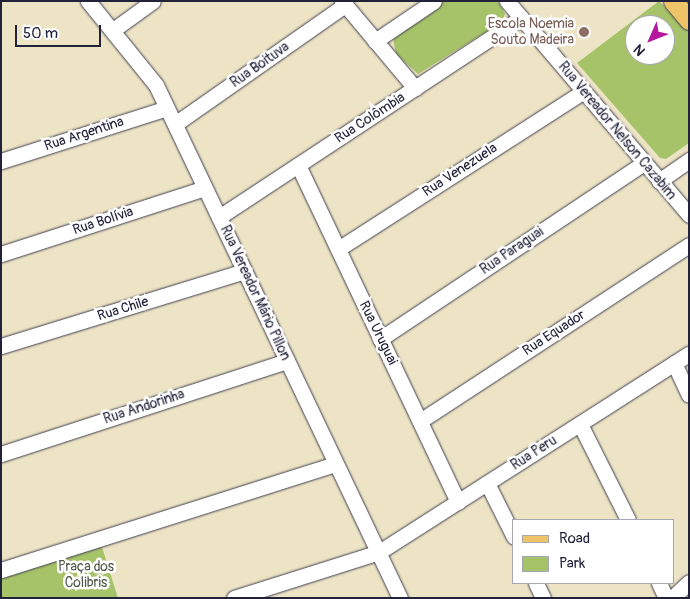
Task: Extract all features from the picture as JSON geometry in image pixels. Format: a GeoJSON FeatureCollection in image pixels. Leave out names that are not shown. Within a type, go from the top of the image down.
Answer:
{"type":"FeatureCollection","features":[{"type":"Feature","properties":{"kind":"main road"},"geometry":{"type":"LineString","coordinates":[[673,1],[689,20]]}},
{"type":"Feature","properties":{"kind":"street","name":"Rua Vereador Mário Pillon"},"geometry":{"type":"LineString","coordinates":[[88,1],[144,67],[167,108],[400,598]]}},
{"type":"Feature","properties":{"kind":"street"},"geometry":{"type":"LineString","coordinates":[[112,30],[153,1]]}},
{"type":"Feature","properties":{"kind":"street"},"geometry":{"type":"LineString","coordinates":[[375,41],[434,1]]}},
{"type":"Feature","properties":{"kind":"street","name":"Rua Vereador Nelson Cazabim"},"geometry":{"type":"LineString","coordinates":[[507,1],[689,215]]}},
{"type":"Feature","properties":{"kind":"street"},"geometry":{"type":"LineString","coordinates":[[343,3],[415,88]]}},
{"type":"Feature","properties":{"kind":"street","name":"Rua Boituva"},"geometry":{"type":"LineString","coordinates":[[175,124],[343,3]]}},
{"type":"Feature","properties":{"kind":"street","name":"Rua Colômbia"},"geometry":{"type":"LineString","coordinates":[[219,218],[521,18]]}},
{"type":"Feature","properties":{"kind":"street","name":"Rua Venezuela"},"geometry":{"type":"LineString","coordinates":[[338,249],[583,92]]}},
{"type":"Feature","properties":{"kind":"street","name":"Rua Argentina"},"geometry":{"type":"LineString","coordinates":[[1,161],[167,108]]}},
{"type":"Feature","properties":{"kind":"street"},"geometry":{"type":"LineString","coordinates":[[660,181],[689,160]]}},
{"type":"Feature","properties":{"kind":"street","name":"Rua Paraguai"},"geometry":{"type":"LineString","coordinates":[[380,339],[644,164]]}},
{"type":"Feature","properties":{"kind":"street","name":"Rua Uruguai"},"geometry":{"type":"LineString","coordinates":[[298,165],[458,502]]}},
{"type":"Feature","properties":{"kind":"street","name":"Rua Bolívia"},"geometry":{"type":"LineString","coordinates":[[1,254],[205,188]]}},
{"type":"Feature","properties":{"kind":"street","name":"Rua Equador"},"geometry":{"type":"LineString","coordinates":[[420,421],[689,245]]}},
{"type":"Feature","properties":{"kind":"street","name":"Rua Chile"},"geometry":{"type":"LineString","coordinates":[[1,346],[245,271]]}},
{"type":"Feature","properties":{"kind":"street","name":"Rua Peru"},"geometry":{"type":"LineString","coordinates":[[379,552],[689,354]]}},
{"type":"Feature","properties":{"kind":"street","name":"Rua Andorinha"},"geometry":{"type":"LineString","coordinates":[[1,454],[287,361]]}},
{"type":"Feature","properties":{"kind":"street"},"geometry":{"type":"LineString","coordinates":[[674,363],[689,395]]}},
{"type":"Feature","properties":{"kind":"street"},"geometry":{"type":"LineString","coordinates":[[580,424],[628,519]]}},
{"type":"Feature","properties":{"kind":"street"},"geometry":{"type":"LineString","coordinates":[[1,570],[336,464]]}},
{"type":"Feature","properties":{"kind":"street"},"geometry":{"type":"LineString","coordinates":[[487,483],[512,533]]}},
{"type":"Feature","properties":{"kind":"street"},"geometry":{"type":"LineString","coordinates":[[234,598],[379,552]]}},
{"type":"Feature","properties":{"kind":"street"},"geometry":{"type":"LineString","coordinates":[[672,598],[689,582]]}},
{"type":"Feature","properties":{"kind":"street"},"geometry":{"type":"LineString","coordinates":[[536,584],[543,598]]}},
{"type":"Feature","properties":{"kind":"street"},"geometry":{"type":"LineString","coordinates":[[659,584],[666,598]]}},
{"type":"Feature","properties":{"kind":"green space"},"geometry":{"type":"Polygon","coordinates":[[[444,1],[498,1],[505,14],[502,22],[418,74],[396,54],[393,38],[444,1]]]}},
{"type":"Feature","properties":{"kind":"green space"},"geometry":{"type":"Polygon","coordinates":[[[659,1],[673,15],[640,15],[659,1]]]}},
{"type":"Feature","properties":{"kind":"green space"},"geometry":{"type":"Polygon","coordinates":[[[675,18],[689,32],[689,143],[666,159],[660,158],[577,63],[625,27],[625,65],[675,65],[675,18]]]}},
{"type":"Feature","properties":{"kind":"green space","name":"Praça dos Colibris"},"geometry":{"type":"Polygon","coordinates":[[[102,547],[118,598],[1,598],[1,577],[102,547]]]}},
{"type":"Feature","properties":{"kind":"place","name":"Escola Noemia Souto Madeira"},"geometry":{"type":"Point","coordinates":[584,32]}}]}
